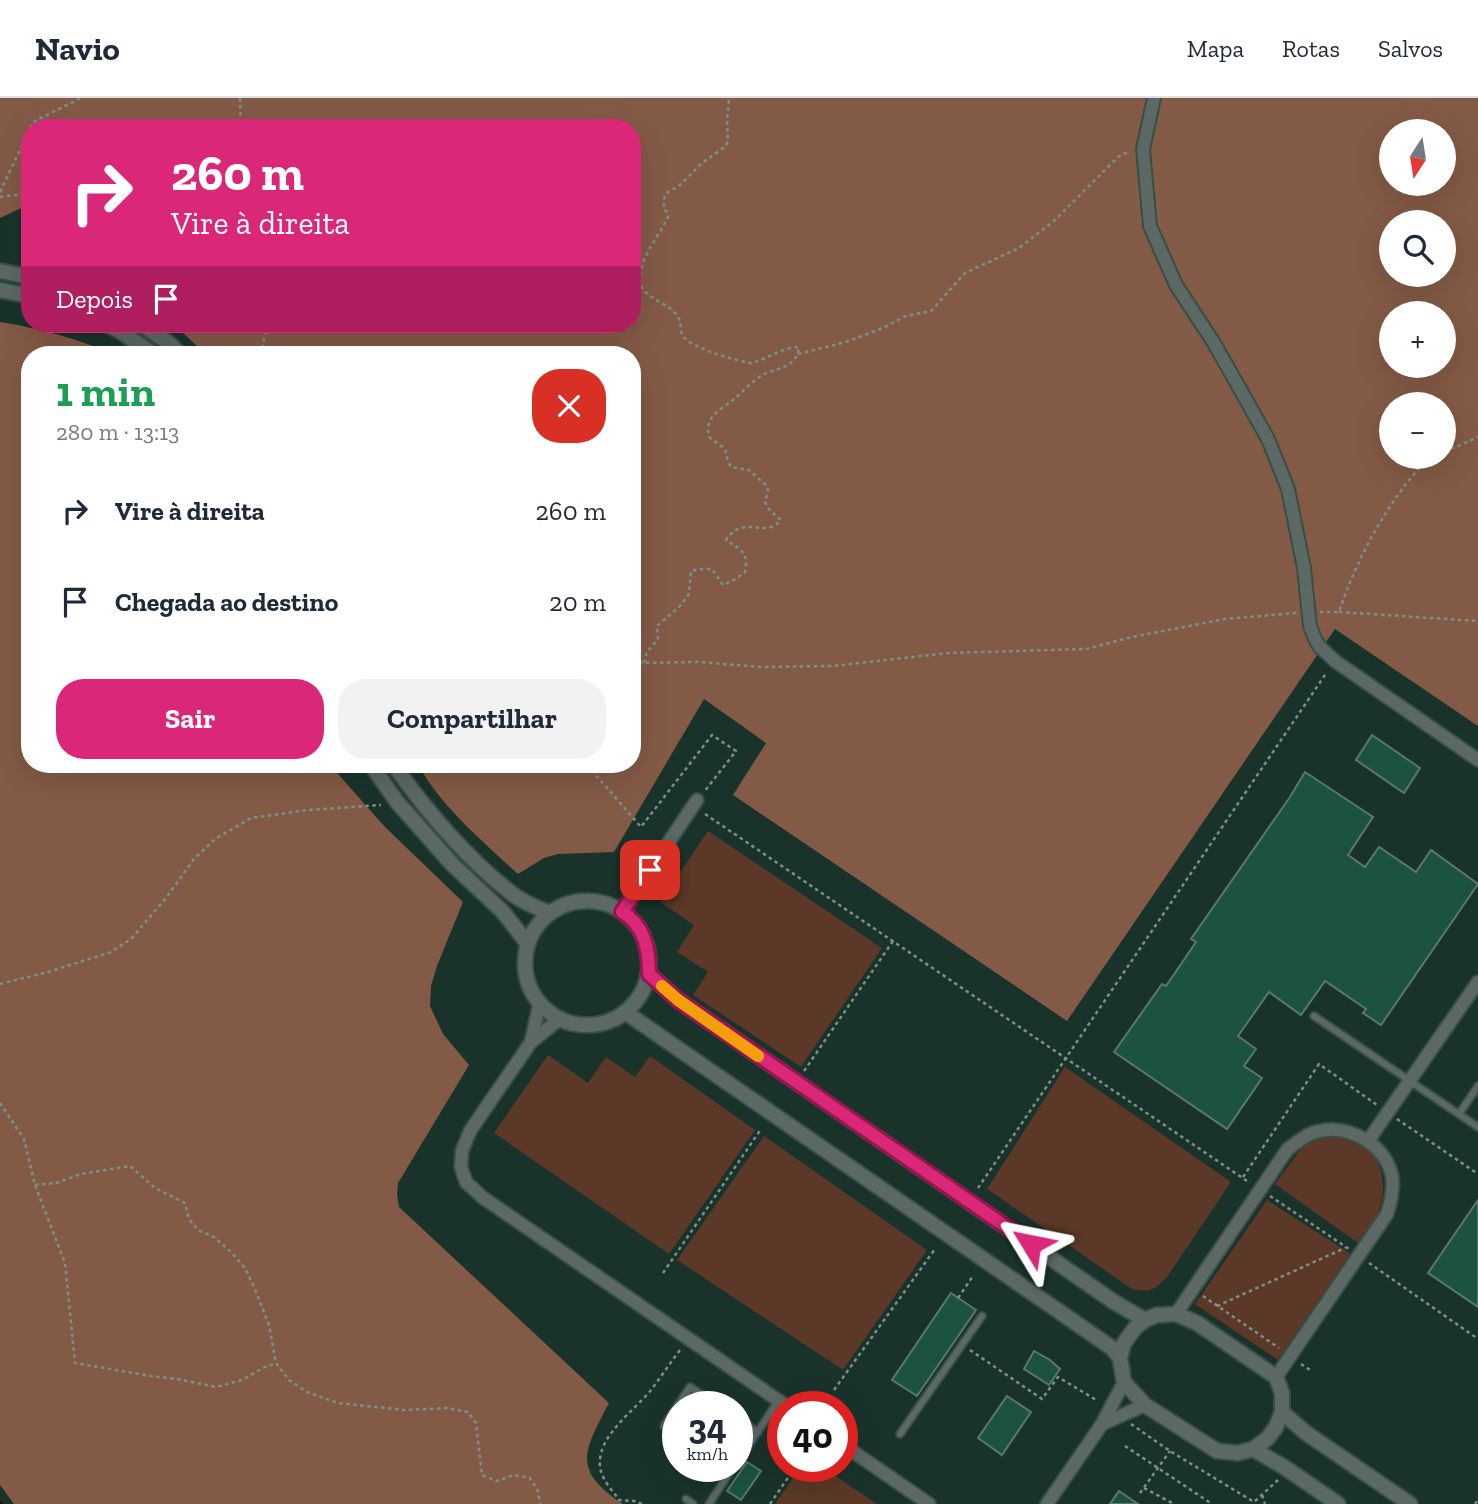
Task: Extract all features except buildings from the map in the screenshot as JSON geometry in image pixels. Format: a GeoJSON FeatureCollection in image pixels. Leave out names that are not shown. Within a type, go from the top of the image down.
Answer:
{"type":"FeatureCollection","features":[{"type":"Feature","properties":{"kind":"street"},"geometry":{"type":"LineString","coordinates":[[1154,98],[1143,149],[1150,226],[1176,285],[1214,343],[1268,439],[1288,489],[1304,568],[1308,612],[1315,639],[1335,661],[1478,760]]}},
{"type":"Feature","properties":{"kind":"street"},"geometry":{"type":"LineString","coordinates":[[0,271],[21,275]]}},
{"type":"Feature","properties":{"kind":"street"},"geometry":{"type":"LineString","coordinates":[[0,290],[21,294]]}},
{"type":"Feature","properties":{"kind":"street"},"geometry":{"type":"LineString","coordinates":[[122,333],[142,346]]}},
{"type":"Feature","properties":{"kind":"street"},"geometry":{"type":"LineString","coordinates":[[154,333],[172,346]]}},
{"type":"Feature","properties":{"kind":"street"},"geometry":{"type":"LineString","coordinates":[[377,773],[398,803],[452,864],[503,912],[528,944]]}},
{"type":"Feature","properties":{"kind":"street"},"geometry":{"type":"LineString","coordinates":[[400,773],[414,794],[467,853],[517,897],[549,914]]}},
{"type":"Feature","properties":{"kind":"street"},"geometry":{"type":"LineString","coordinates":[[622,912],[695,803]]}},
{"type":"Feature","properties":{"kind":"street"},"geometry":{"type":"LineString","coordinates":[[589,900],[610,905],[622,912],[629,916],[642,933],[649,953],[649,974],[636,1002],[610,1020],[593,1024],[577,1024],[549,1012],[529,984],[525,964],[528,944],[536,927],[549,914],[568,904],[589,900]]}},
{"type":"Feature","properties":{"kind":"street"},"geometry":{"type":"LineString","coordinates":[[649,974],[678,1000],[1114,1302],[1145,1320]]}},
{"type":"Feature","properties":{"kind":"street"},"geometry":{"type":"LineString","coordinates":[[1368,1141],[1478,982]]}},
{"type":"Feature","properties":{"kind":"street"},"geometry":{"type":"LineString","coordinates":[[531,1042],[540,1002]]}},
{"type":"Feature","properties":{"kind":"street"},"geometry":{"type":"LineString","coordinates":[[625,1012],[1112,1348],[1121,1358]]}},
{"type":"Feature","properties":{"kind":"street"},"geometry":{"type":"LineString","coordinates":[[561,1018],[531,1042],[470,1131],[462,1150],[461,1167],[466,1182],[482,1197],[767,1393]]}},
{"type":"Feature","properties":{"kind":"street"},"geometry":{"type":"LineString","coordinates":[[1176,1314],[1287,1150],[1301,1139],[1320,1131],[1346,1131],[1368,1141],[1385,1160],[1392,1176],[1392,1198],[1387,1214],[1276,1377]]}},
{"type":"Feature","properties":{"kind":"street"},"geometry":{"type":"LineString","coordinates":[[1115,1412],[1124,1382],[1121,1358],[1124,1343],[1145,1320],[1157,1315],[1176,1314],[1197,1323],[1276,1377],[1282,1393],[1282,1412],[1267,1439],[1253,1449],[1238,1453],[1217,1451],[1145,1405],[1124,1382]]}},
{"type":"Feature","properties":{"kind":"street"},"geometry":{"type":"LineString","coordinates":[[1047,1504],[1102,1424],[1115,1412],[1145,1405]]}},
{"type":"Feature","properties":{"kind":"street"},"geometry":{"type":"LineString","coordinates":[[1282,1412],[1307,1433],[1410,1504]]}},
{"type":"Feature","properties":{"kind":"street"},"geometry":{"type":"LineString","coordinates":[[1253,1449],[1338,1504]]}},
{"type":"Feature","properties":{"kind":"street"},"geometry":{"type":"LineString","coordinates":[[858,1455],[929,1504]]}},
{"type":"Feature","properties":{"kind":"lane"},"geometry":{"type":"LineString","coordinates":[[1314,1016],[1478,1127]]}},
{"type":"Feature","properties":{"kind":"lane"},"geometry":{"type":"LineString","coordinates":[[1459,1114],[1478,1086]]}},
{"type":"Feature","properties":{"kind":"lane"},"geometry":{"type":"LineString","coordinates":[[900,1434],[982,1316]]}},
{"type":"Feature","properties":{"kind":"lane"},"geometry":{"type":"LineString","coordinates":[[753,1439],[767,1422]]}},
{"type":"Feature","properties":{"kind":"lane"},"geometry":{"type":"LineString","coordinates":[[753,1429],[758,1432]]}},
{"type":"Feature","properties":{"kind":"lane"},"geometry":{"type":"LineString","coordinates":[[709,1504],[723,1482]]}},
{"type":"Feature","properties":{"kind":"lane"},"geometry":{"type":"LineString","coordinates":[[686,1499],[693,1504]]}},
{"type":"Feature","properties":{"kind":"path"},"geometry":{"type":"LineString","coordinates":[[39,119],[81,98]]}},
{"type":"Feature","properties":{"kind":"path"},"geometry":{"type":"LineString","coordinates":[[240,98],[241,119]]}},
{"type":"Feature","properties":{"kind":"path"},"geometry":{"type":"LineString","coordinates":[[641,278],[646,256],[668,216],[664,209],[664,198],[726,146],[729,98]]}},
{"type":"Feature","properties":{"kind":"path"},"geometry":{"type":"LineString","coordinates":[[0,192],[21,148]]}},
{"type":"Feature","properties":{"kind":"path"},"geometry":{"type":"LineString","coordinates":[[798,354],[846,342],[906,316],[931,311],[965,273],[1019,248],[1054,221],[1118,157],[1134,149],[1143,149]]}},
{"type":"Feature","properties":{"kind":"path"},"geometry":{"type":"LineString","coordinates":[[0,197],[21,194]]}},
{"type":"Feature","properties":{"kind":"path"},"geometry":{"type":"LineString","coordinates":[[641,285],[643,290],[679,318],[680,331],[692,344],[750,363],[783,349],[799,347],[791,364],[759,377],[718,410],[708,426],[709,437],[725,449],[732,467],[749,470],[767,486],[765,502],[770,511],[781,520],[770,529],[744,527],[732,531],[726,540],[743,551],[747,562],[745,572],[734,580],[723,584],[712,569],[691,571],[689,594],[681,605],[657,626],[658,639],[647,652],[645,663]]}},
{"type":"Feature","properties":{"kind":"path"},"geometry":{"type":"LineString","coordinates":[[1456,447],[1478,437]]}},
{"type":"Feature","properties":{"kind":"path"},"geometry":{"type":"LineString","coordinates":[[1339,612],[1348,583],[1377,527],[1393,500],[1418,469]]}},
{"type":"Feature","properties":{"kind":"path"},"geometry":{"type":"LineString","coordinates":[[641,663],[698,662],[762,667],[833,666],[947,653],[1086,649],[1224,619],[1308,612],[1478,621]]}},
{"type":"Feature","properties":{"kind":"path"},"geometry":{"type":"LineString","coordinates":[[978,1188],[1335,661]]}},
{"type":"Feature","properties":{"kind":"path"},"geometry":{"type":"LineString","coordinates":[[595,773],[641,827],[712,735],[736,751],[695,803],[1478,1339]]}},
{"type":"Feature","properties":{"kind":"path"},"geometry":{"type":"LineString","coordinates":[[0,984],[111,953],[131,939],[166,898],[194,859],[215,839],[251,818],[308,810],[398,803]]}},
{"type":"Feature","properties":{"kind":"path"},"geometry":{"type":"LineString","coordinates":[[796,1082],[893,941]]}},
{"type":"Feature","properties":{"kind":"path"},"geometry":{"type":"LineString","coordinates":[[1243,1178],[1319,1065],[1478,1174]]}},
{"type":"Feature","properties":{"kind":"path"},"geometry":{"type":"LineString","coordinates":[[0,1103],[24,1139],[35,1185],[65,1263],[75,1363],[216,1387],[242,1380],[276,1363]]}},
{"type":"Feature","properties":{"kind":"path"},"geometry":{"type":"LineString","coordinates":[[663,1273],[761,1129]]}},
{"type":"Feature","properties":{"kind":"path"},"geometry":{"type":"LineString","coordinates":[[35,1185],[56,1184],[81,1174],[130,1166],[155,1188],[185,1203],[189,1219],[198,1230],[214,1237],[245,1268],[269,1325],[276,1363],[289,1380],[307,1392],[338,1403],[405,1410],[447,1408],[468,1412],[476,1423],[482,1475],[497,1481],[514,1475],[530,1478],[538,1491],[540,1504]]}},
{"type":"Feature","properties":{"kind":"path"},"geometry":{"type":"LineString","coordinates":[[1217,1306],[1346,1247]]}},
{"type":"Feature","properties":{"kind":"path"},"geometry":{"type":"LineString","coordinates":[[834,1390],[935,1250]]}},
{"type":"Feature","properties":{"kind":"path"},"geometry":{"type":"LineString","coordinates":[[958,1298],[973,1276]]}},
{"type":"Feature","properties":{"kind":"path"},"geometry":{"type":"LineString","coordinates":[[1192,1289],[1310,1370]]}},
{"type":"Feature","properties":{"kind":"path"},"geometry":{"type":"LineString","coordinates":[[642,1504],[618,1502],[602,1473],[602,1452],[613,1429],[649,1392],[688,1339]]}},
{"type":"Feature","properties":{"kind":"path"},"geometry":{"type":"LineString","coordinates":[[962,1345],[1042,1399],[1058,1377],[1115,1412],[1170,1451],[1254,1502],[1278,1479],[1287,1485]]}},
{"type":"Feature","properties":{"kind":"path"},"geometry":{"type":"LineString","coordinates":[[1125,1446],[1212,1504]]}},
{"type":"Feature","properties":{"kind":"path"},"geometry":{"type":"LineString","coordinates":[[1140,1493],[1170,1451]]}},
{"type":"Feature","properties":{"kind":"path"},"geometry":{"type":"LineString","coordinates":[[770,1504],[785,1482]]}},
{"type":"Feature","properties":{"kind":"path"},"geometry":{"type":"LineString","coordinates":[[1144,1488],[1174,1504]]}},
{"type":"Feature","properties":{"kind":"path"},"geometry":{"type":"LineString","coordinates":[[1262,1494],[1265,1504]]}},
{"type":"Feature","properties":{"kind":"path"},"geometry":{"type":"LineString","coordinates":[[1475,1504],[1478,1500]]}},
{"type":"Feature","properties":{"kind":"shaded area"},"geometry":{"type":"Polygon","coordinates":[[[0,98],[1478,98],[1478,726],[1335,629],[1067,1021],[733,795],[766,743],[704,699],[614,852],[558,854],[544,858],[518,874],[451,809],[423,773],[641,773],[641,346],[197,346],[183,333],[641,333],[641,119],[21,119],[21,208],[0,218],[0,98]]]}},
{"type":"Feature","properties":{"kind":"shaded area"},"geometry":{"type":"Polygon","coordinates":[[[0,322],[21,326],[21,333],[50,333],[93,346],[21,346],[21,773],[337,773],[385,827],[463,902],[437,966],[431,986],[430,1006],[443,1034],[469,1065],[398,1183],[399,1207],[609,1403],[593,1434],[587,1459],[595,1481],[623,1504],[14,1504],[0,1485],[0,322]]]}},
{"type":"Feature","properties":{"kind":"shaded area"},"geometry":{"type":"Polygon","coordinates":[[[708,831],[882,948],[801,1067],[693,995],[708,972],[677,952],[694,925],[660,902],[708,831]]]}},
{"type":"Feature","properties":{"kind":"shaded area"},"geometry":{"type":"Polygon","coordinates":[[[548,1055],[588,1083],[606,1057],[635,1077],[650,1056],[755,1130],[669,1254],[494,1133],[548,1055]]]}},
{"type":"Feature","properties":{"kind":"shaded area"},"geometry":{"type":"Polygon","coordinates":[[[1065,1067],[1231,1182],[1167,1277],[1152,1289],[1132,1289],[987,1189],[1065,1067]]]}},
{"type":"Feature","properties":{"kind":"shaded area"},"geometry":{"type":"Polygon","coordinates":[[[764,1136],[927,1250],[843,1370],[677,1260],[764,1136]]]}},
{"type":"Feature","properties":{"kind":"shaded area"},"geometry":{"type":"Polygon","coordinates":[[[1338,1136],[1354,1139],[1364,1145],[1372,1153],[1381,1172],[1381,1205],[1375,1219],[1358,1243],[1275,1184],[1303,1146],[1320,1138],[1338,1136]]]}},
{"type":"Feature","properties":{"kind":"shaded area"},"geometry":{"type":"Polygon","coordinates":[[[1267,1200],[1351,1254],[1278,1360],[1195,1304],[1267,1200]]]}},
{"type":"Feature","properties":{"kind":"shaded area"},"geometry":{"type":"Polygon","coordinates":[[[790,1482],[844,1482],[877,1504],[775,1504],[790,1482]]]}},
{"type":"Feature","properties":{"kind":"slow traffic"},"geometry":{"type":"LineString","coordinates":[[662,986],[758,1056]]}},
{"type":"Feature","properties":{"kind":"route"},"geometry":{"type":"LineString","coordinates":[[650,870],[622,912],[629,916],[642,933],[649,953],[649,974],[678,1000],[1031,1244]]}}]}
